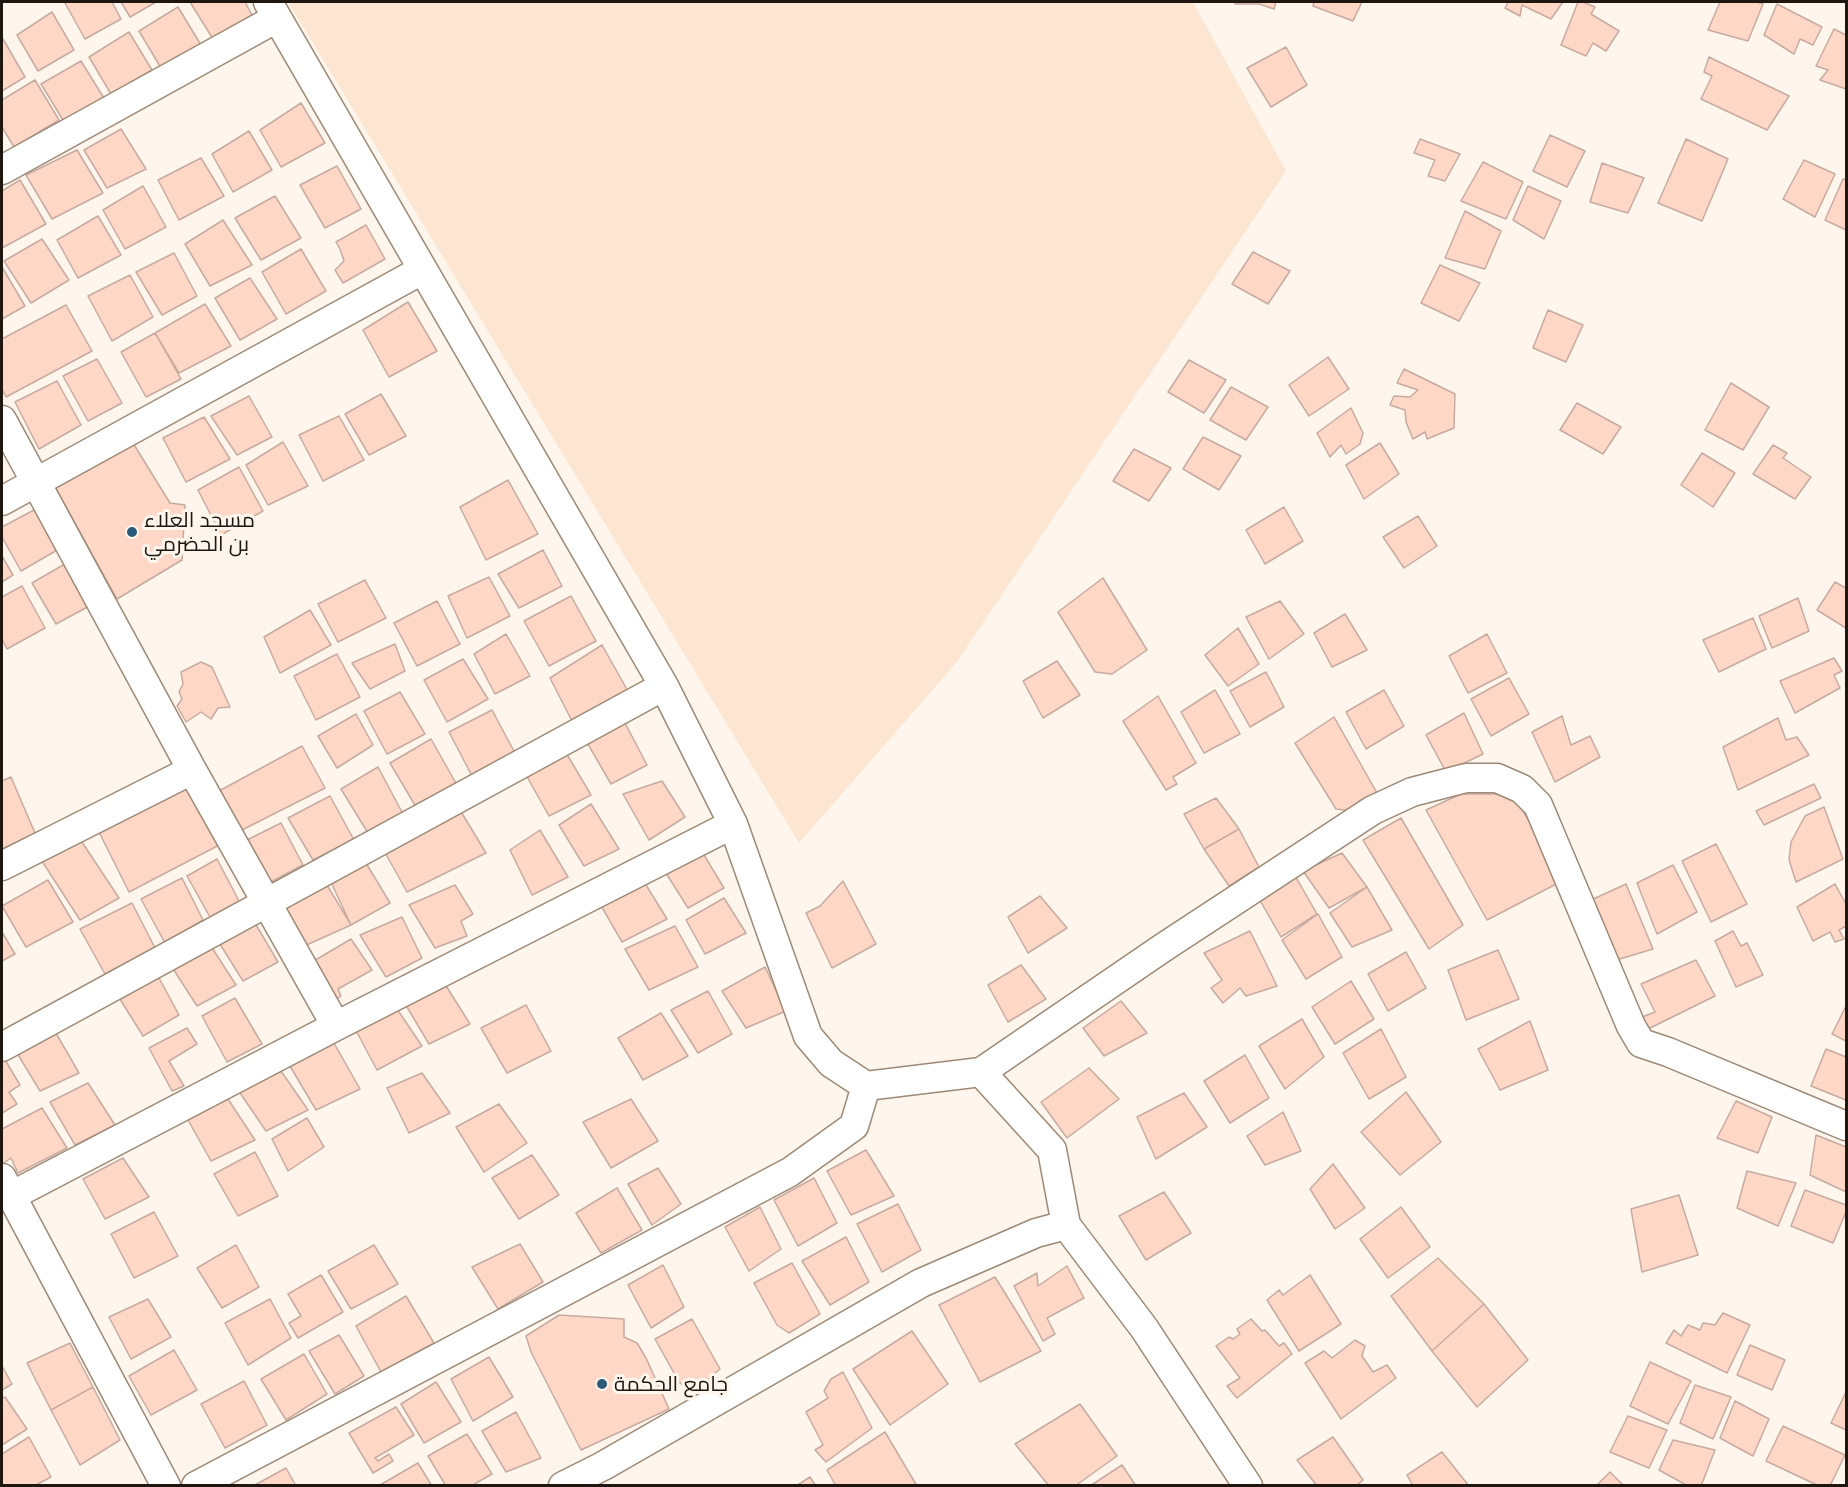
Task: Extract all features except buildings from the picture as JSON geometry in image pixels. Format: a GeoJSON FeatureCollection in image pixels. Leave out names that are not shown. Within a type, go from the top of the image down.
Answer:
{"type":"FeatureCollection","features":[{"type":"Feature","properties":{"kind":"street"},"geometry":{"type":"LineString","coordinates":[[2,170],[272,10],[664,686],[733,824],[808,1036],[831,1063],[866,1086],[981,1072],[1164,947],[1374,810],[1412,792],[1466,778],[1497,778],[1522,789],[1538,805],[1631,1026],[1641,1043],[1846,1126]]}},
{"type":"Feature","properties":{"kind":"street"},"geometry":{"type":"LineString","coordinates":[[2,501],[422,270]]}},
{"type":"Feature","properties":{"kind":"street"},"geometry":{"type":"LineString","coordinates":[[2,420],[192,770],[336,1026]]}},
{"type":"Feature","properties":{"kind":"street"},"geometry":{"type":"LineString","coordinates":[[2,1047],[664,686]]}},
{"type":"Feature","properties":{"kind":"street"},"geometry":{"type":"LineString","coordinates":[[2,866],[192,770]]}},
{"type":"Feature","properties":{"kind":"street"},"geometry":{"type":"LineString","coordinates":[[166,1485],[6,1187],[336,1026],[733,824]]}},
{"type":"Feature","properties":{"kind":"street"},"geometry":{"type":"LineString","coordinates":[[981,1072],[1052,1150],[1066,1225],[1144,1328],[1248,1485]]}},
{"type":"Feature","properties":{"kind":"street"},"geometry":{"type":"LineString","coordinates":[[196,1485],[790,1172],[854,1126],[866,1086]]}},
{"type":"Feature","properties":{"kind":"street"},"geometry":{"type":"LineString","coordinates":[[562,1485],[603,1466],[921,1282],[1036,1233],[1066,1225]]}},
{"type":"Feature","properties":{"kind":"shaded area"},"geometry":{"type":"Polygon","coordinates":[[[288,2],[1193,2],[1286,171],[956,663],[799,843],[288,2]]]}},
{"type":"Feature","properties":{"kind":"place","name":"مسجد العلاء بن الحضرمي"},"geometry":{"type":"Point","coordinates":[132,532]}},
{"type":"Feature","properties":{"kind":"place","name":"جامع الحكمة"},"geometry":{"type":"Point","coordinates":[602,1384]}}]}
